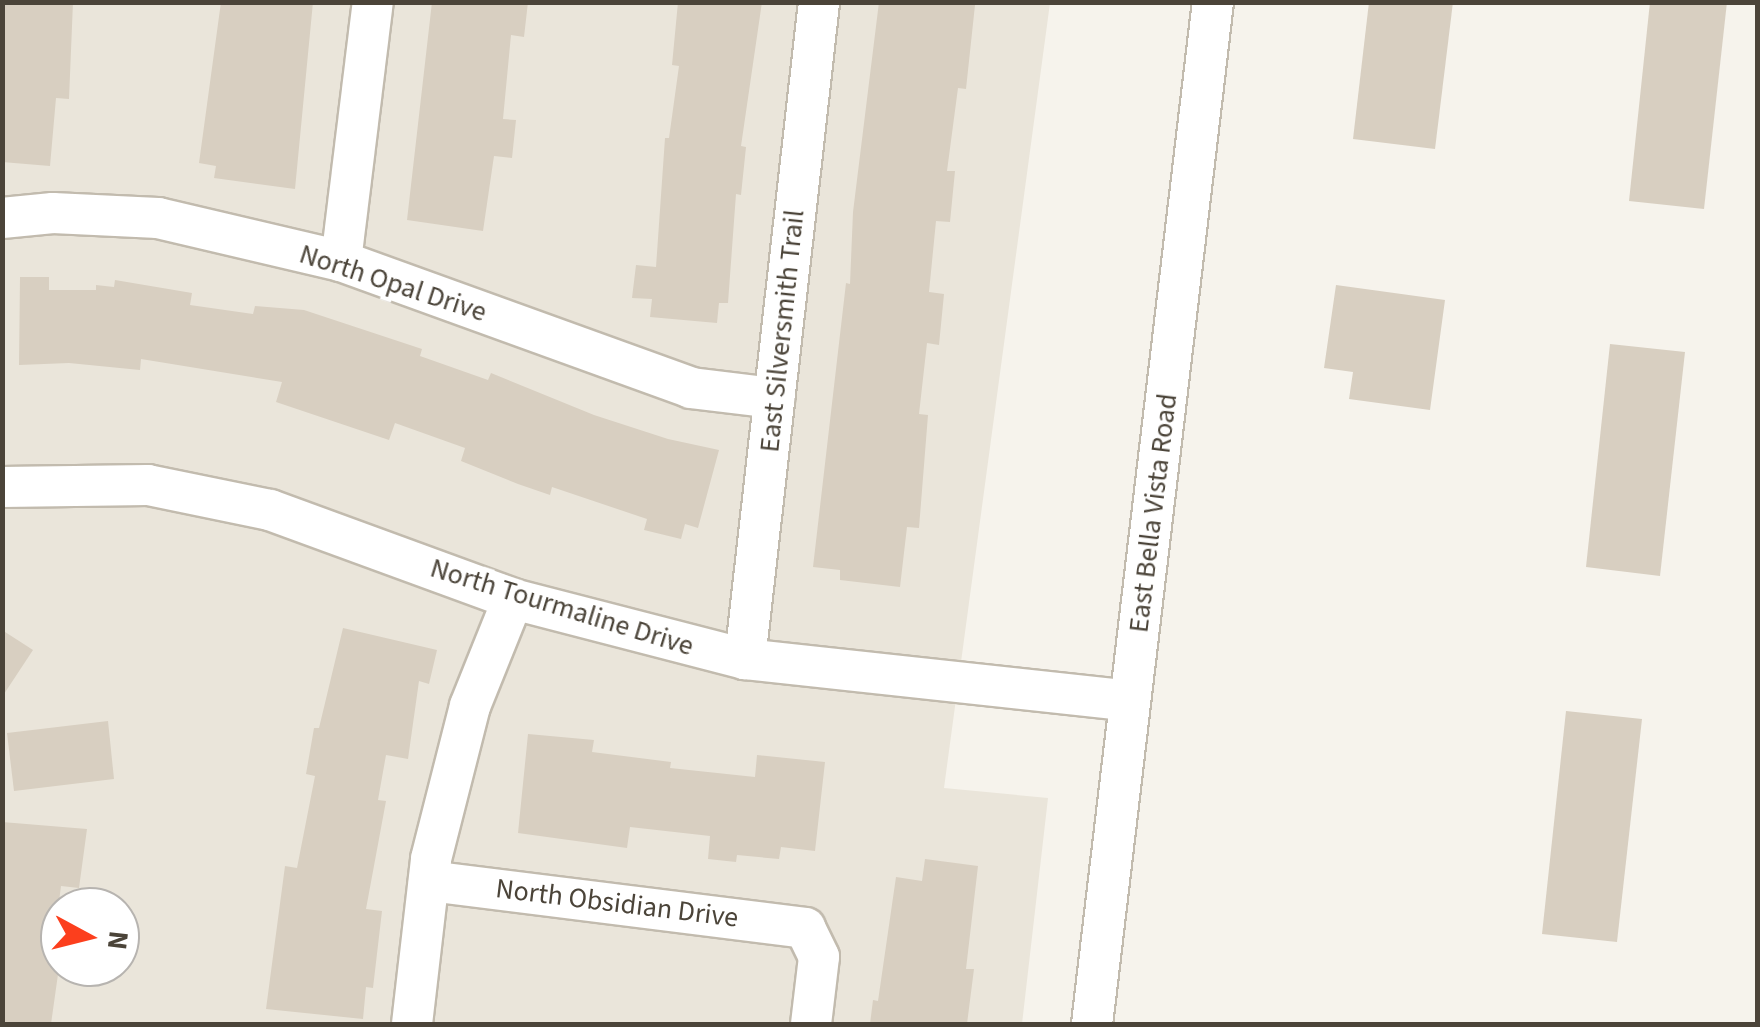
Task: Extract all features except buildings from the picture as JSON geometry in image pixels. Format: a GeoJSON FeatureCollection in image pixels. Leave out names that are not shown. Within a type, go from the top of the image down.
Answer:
{"type":"FeatureCollection","features":[{"type":"Feature","properties":{"kind":"street"},"geometry":{"type":"LineString","coordinates":[[341,261],[372,2]]}},
{"type":"Feature","properties":{"kind":"street","name":"East Silversmith Trail"},"geometry":{"type":"LineString","coordinates":[[745,659],[818,2]]}},
{"type":"Feature","properties":{"kind":"street","name":"East Bella Vista Road"},"geometry":{"type":"LineString","coordinates":[[1092,1024],[1214,2]]}},
{"type":"Feature","properties":{"kind":"street","name":"North Opal Drive"},"geometry":{"type":"LineString","coordinates":[[2,218],[53,213],[158,218],[341,261],[691,388],[774,398]]}},
{"type":"Feature","properties":{"kind":"street","name":"North Tourmaline Drive"},"geometry":{"type":"LineString","coordinates":[[2,487],[148,485],[270,510],[513,599],[745,659],[1130,702]]}},
{"type":"Feature","properties":{"kind":"street"},"geometry":{"type":"LineString","coordinates":[[412,1024],[428,881],[470,706],[513,599]]}},
{"type":"Feature","properties":{"kind":"street","name":"North Obsidian Drive"},"geometry":{"type":"LineString","coordinates":[[428,881],[805,928],[819,957],[811,1024]]}},
{"type":"Feature","properties":{"kind":"shaded area"},"geometry":{"type":"Polygon","coordinates":[[[2,3],[1050,3],[944,788],[1048,798],[1022,1024],[3,1024],[2,3]]]}}]}
